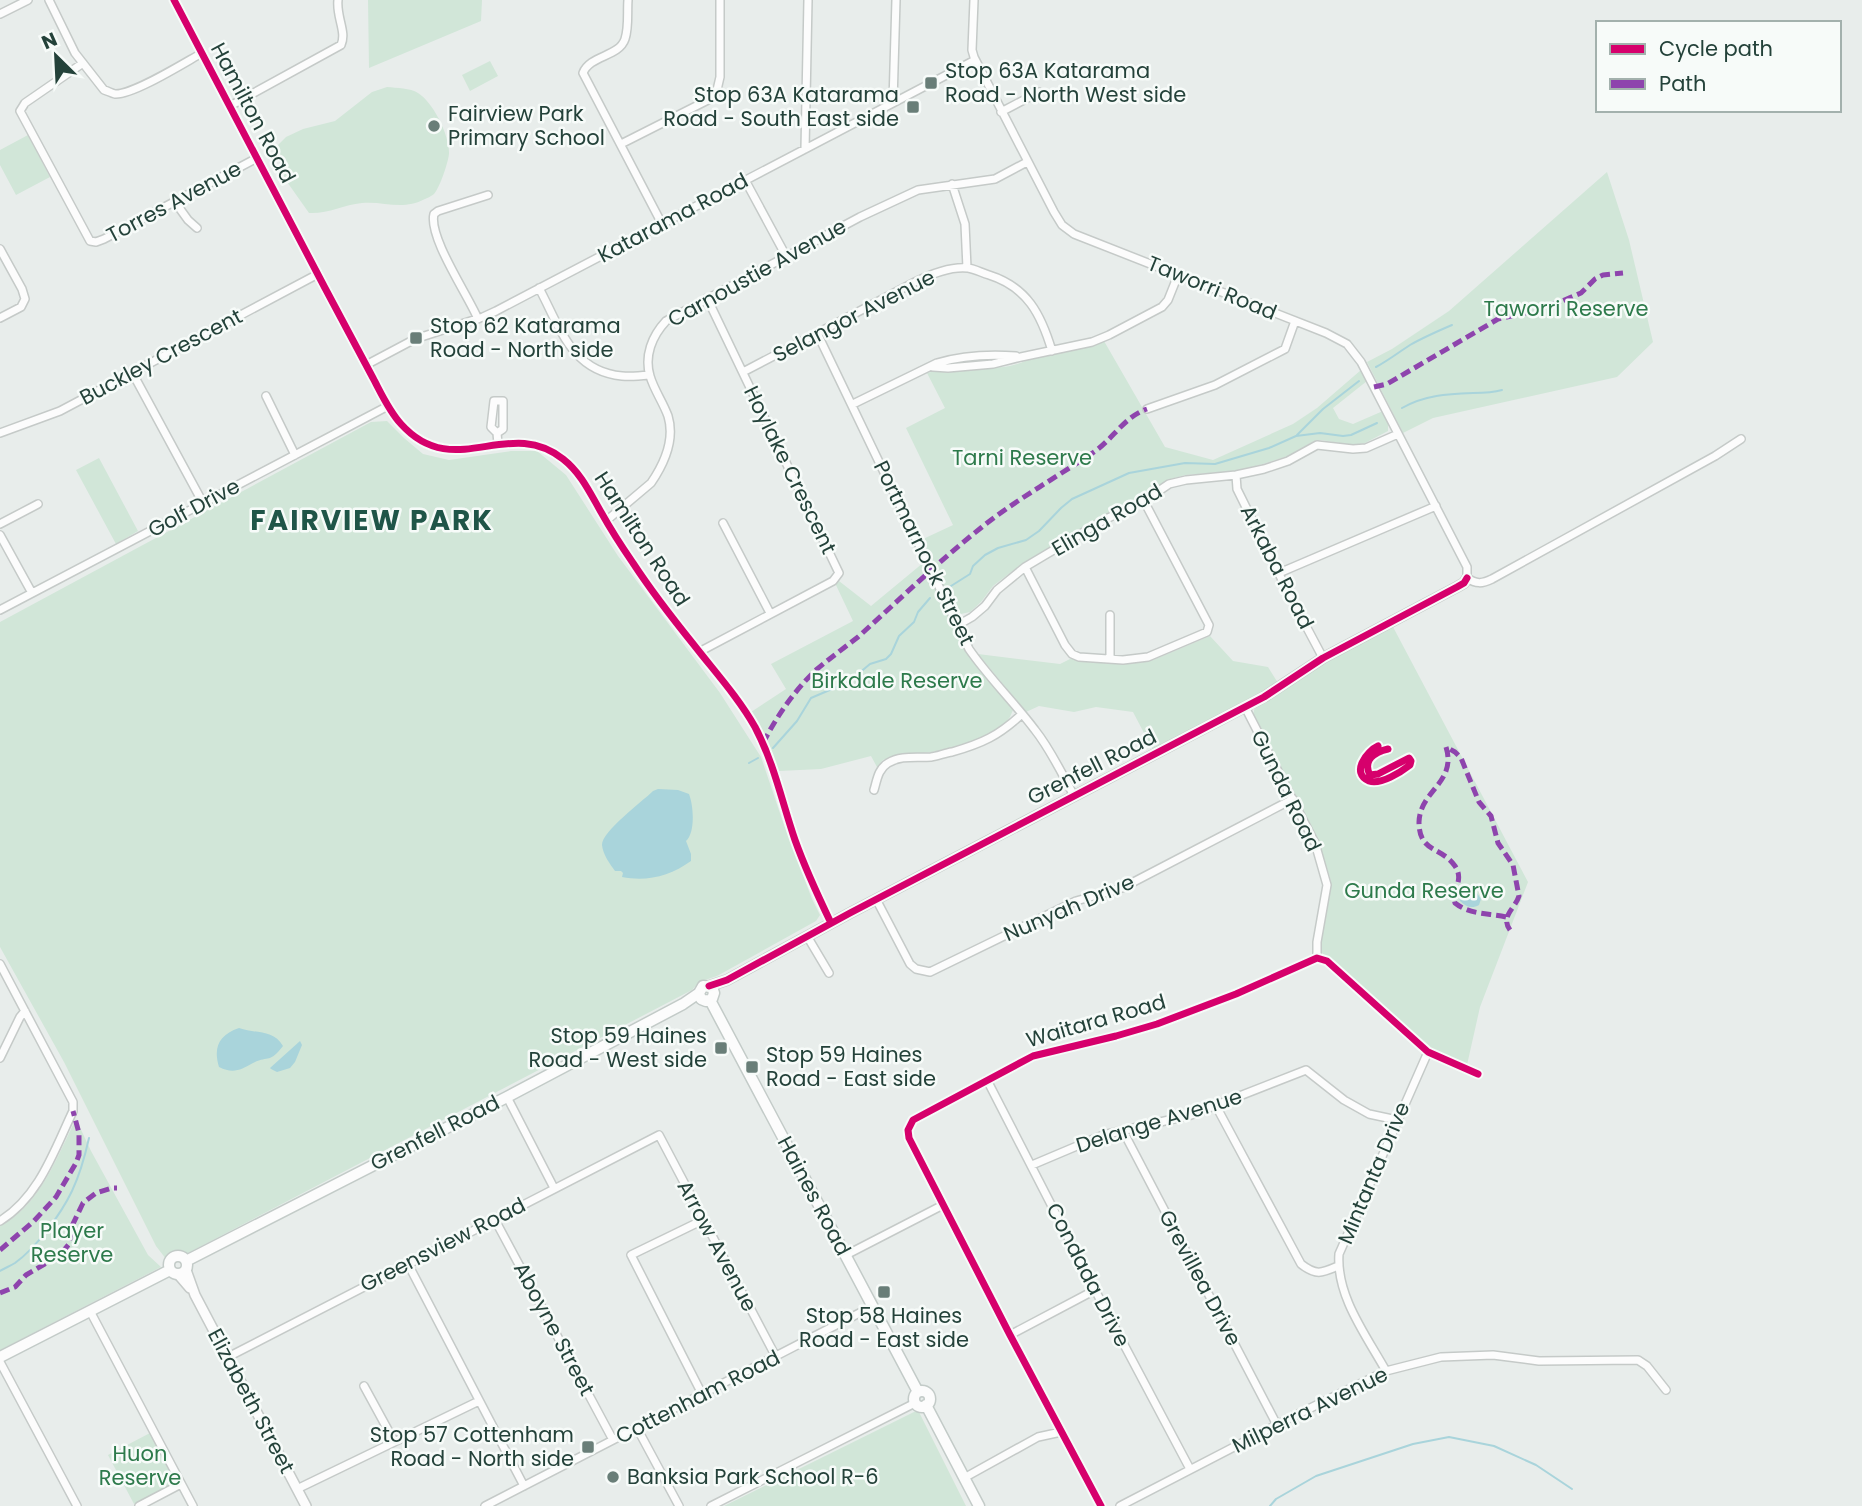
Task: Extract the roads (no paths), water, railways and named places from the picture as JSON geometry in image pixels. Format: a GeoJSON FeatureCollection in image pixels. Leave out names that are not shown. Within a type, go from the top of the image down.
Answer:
{"type":"FeatureCollection","features":[{"type":"Feature","properties":{"kind":"main road","name":"Grenfell Road"},"geometry":{"type":"LineString","coordinates":[[0,1359],[90,1311],[180,1269],[683,1004],[707,994]]}},
{"type":"Feature","properties":{"kind":"main road","name":"Haines Road"},"geometry":{"type":"LineString","coordinates":[[707,994],[918,1392],[924,1391],[929,1395],[929,1401],[921,1404]]}},
{"type":"Feature","properties":{"kind":"main road"},"geometry":{"type":"LineString","coordinates":[[921,1404],[979,1506]]}},
{"type":"Feature","properties":{"kind":"street"},"geometry":{"type":"LineString","coordinates":[[0,14],[27,0]]}},
{"type":"Feature","properties":{"kind":"street"},"geometry":{"type":"LineString","coordinates":[[49,0],[75,52],[104,90],[115,94],[145,83],[202,53]]}},
{"type":"Feature","properties":{"kind":"street","name":"Hamilton Road"},"geometry":{"type":"LineString","coordinates":[[174,0],[396,419],[408,432],[431,446],[459,451],[518,442],[533,444],[550,450],[578,474],[645,582],[740,703],[763,743],[796,842],[831,923]]}},
{"type":"Feature","properties":{"kind":"street"},"geometry":{"type":"LineString","coordinates":[[230,106],[341,45],[344,36],[338,16],[338,0]]}},
{"type":"Feature","properties":{"kind":"street"},"geometry":{"type":"LineString","coordinates":[[628,0],[625,41],[620,47],[589,64],[583,73],[662,224]]}},
{"type":"Feature","properties":{"kind":"street"},"geometry":{"type":"LineString","coordinates":[[621,144],[712,98],[720,77],[720,0]]}},
{"type":"Feature","properties":{"kind":"street"},"geometry":{"type":"LineString","coordinates":[[805,149],[808,0]]}},
{"type":"Feature","properties":{"kind":"street"},"geometry":{"type":"LineString","coordinates":[[893,102],[896,0]]}},
{"type":"Feature","properties":{"kind":"street","name":"Taworri Road"},"geometry":{"type":"LineString","coordinates":[[974,0],[972,50],[975,60],[1054,212],[1067,230],[1337,338],[1354,352],[1467,567],[1467,578]]}},
{"type":"Feature","properties":{"kind":"street","name":"Katarama Road"},"geometry":{"type":"LineString","coordinates":[[366,365],[415,339],[496,311],[975,60]]}},
{"type":"Feature","properties":{"kind":"street","name":"Torres Avenue"},"geometry":{"type":"LineString","coordinates":[[83,63],[25,103],[20,111],[90,241],[96,243],[257,158]]}},
{"type":"Feature","properties":{"kind":"street"},"geometry":{"type":"LineString","coordinates":[[1001,112],[1039,92]]}},
{"type":"Feature","properties":{"kind":"street","name":"Carnoustie Avenue"},"geometry":{"type":"LineString","coordinates":[[606,521],[651,483],[668,448],[668,417],[649,375],[648,354],[653,338],[672,316],[908,193],[995,179],[1027,162]]}},
{"type":"Feature","properties":{"kind":"street"},"geometry":{"type":"LineString","coordinates":[[745,180],[786,256]]}},
{"type":"Feature","properties":{"kind":"street"},"geometry":{"type":"LineString","coordinates":[[952,184],[965,224],[967,268]]}},
{"type":"Feature","properties":{"kind":"street"},"geometry":{"type":"LineString","coordinates":[[478,319],[437,240],[432,221],[438,211],[488,195]]}},
{"type":"Feature","properties":{"kind":"street"},"geometry":{"type":"LineString","coordinates":[[175,202],[197,228]]}},
{"type":"Feature","properties":{"kind":"street"},"geometry":{"type":"LineString","coordinates":[[0,249],[22,289],[24,299],[21,307],[0,318]]}},
{"type":"Feature","properties":{"kind":"street","name":"Selangor Avenue"},"geometry":{"type":"LineString","coordinates":[[743,372],[931,275],[967,268],[1004,280],[1030,301],[1046,331],[1052,351]]}},
{"type":"Feature","properties":{"kind":"street","name":"Buckley Crescent"},"geometry":{"type":"LineString","coordinates":[[0,433],[60,411],[318,274]]}},
{"type":"Feature","properties":{"kind":"street"},"geometry":{"type":"LineString","coordinates":[[853,404],[933,366],[948,368],[993,365],[1103,338],[1162,307],[1168,300],[1178,275]]}},
{"type":"Feature","properties":{"kind":"street"},"geometry":{"type":"LineString","coordinates":[[540,288],[568,344],[578,358],[611,374],[649,375]]}},
{"type":"Feature","properties":{"kind":"street","name":"Hoylake Crescent"},"geometry":{"type":"LineString","coordinates":[[699,652],[833,581],[839,573],[707,298]]}},
{"type":"Feature","properties":{"kind":"street"},"geometry":{"type":"LineString","coordinates":[[1147,409],[1216,385],[1285,349],[1296,321]]}},
{"type":"Feature","properties":{"kind":"street","name":"Portmarnock Street"},"geometry":{"type":"LineString","coordinates":[[817,333],[969,649],[1045,743],[1074,796]]}},
{"type":"Feature","properties":{"kind":"street"},"geometry":{"type":"LineString","coordinates":[[132,372],[203,503]]}},
{"type":"Feature","properties":{"kind":"street"},"geometry":{"type":"LineString","coordinates":[[266,396],[295,455]]}},
{"type":"Feature","properties":{"kind":"street","name":"Golf Drive"},"geometry":{"type":"LineString","coordinates":[[0,610],[388,406]]}},
{"type":"Feature","properties":{"kind":"street"},"geometry":{"type":"LineString","coordinates":[[497,433],[498,444]]}},
{"type":"Feature","properties":{"kind":"street","name":"Elinga Road"},"geometry":{"type":"LineString","coordinates":[[958,625],[985,606],[997,590],[1025,567],[1104,520],[1144,501],[1169,484],[1264,469],[1288,461],[1317,445],[1366,448],[1398,434]]}},
{"type":"Feature","properties":{"kind":"street"},"geometry":{"type":"LineString","coordinates":[[1467,578],[1478,583],[1492,579],[1741,439]]}},
{"type":"Feature","properties":{"kind":"street","name":"Arkaba Road"},"geometry":{"type":"LineString","coordinates":[[1236,475],[1237,489],[1323,658]]}},
{"type":"Feature","properties":{"kind":"street"},"geometry":{"type":"LineString","coordinates":[[1025,567],[1055,629],[1072,654],[1079,657],[1123,660],[1149,657],[1206,632],[1209,625],[1144,501]]}},
{"type":"Feature","properties":{"kind":"street"},"geometry":{"type":"LineString","coordinates":[[0,524],[38,504]]}},
{"type":"Feature","properties":{"kind":"street"},"geometry":{"type":"LineString","coordinates":[[1279,573],[1436,506]]}},
{"type":"Feature","properties":{"kind":"street"},"geometry":{"type":"LineString","coordinates":[[723,523],[770,614]]}},
{"type":"Feature","properties":{"kind":"street"},"geometry":{"type":"LineString","coordinates":[[0,535],[32,593]]}},
{"type":"Feature","properties":{"kind":"street","name":"Grenfell Road"},"geometry":{"type":"LineString","coordinates":[[707,994],[727,980],[876,899],[1245,708],[1282,687],[1323,658],[1457,587],[1467,578]]}},
{"type":"Feature","properties":{"kind":"street"},"geometry":{"type":"LineString","coordinates":[[1110,615],[1110,659]]}},
{"type":"Feature","properties":{"kind":"street","name":"Gunda Road"},"geometry":{"type":"LineString","coordinates":[[1245,708],[1315,842],[1327,885],[1317,942],[1317,958]]}},
{"type":"Feature","properties":{"kind":"street"},"geometry":{"type":"LineString","coordinates":[[874,790],[878,774],[885,764],[909,757],[933,757],[980,744],[1009,726],[1022,714]]}},
{"type":"Feature","properties":{"kind":"street","name":"Nunyah Drive"},"geometry":{"type":"LineString","coordinates":[[876,899],[910,964],[916,970],[930,971],[1076,901],[1122,888],[1293,799]]}},
{"type":"Feature","properties":{"kind":"street"},"geometry":{"type":"LineString","coordinates":[[807,936],[828,973]]}},
{"type":"Feature","properties":{"kind":"street"},"geometry":{"type":"LineString","coordinates":[[1317,958],[1326,961],[1428,1052],[1478,1074]]}},
{"type":"Feature","properties":{"kind":"street","name":"Waitara Road"},"geometry":{"type":"LineString","coordinates":[[1101,1506],[943,1205],[909,1138],[908,1130],[913,1119],[1032,1056],[1157,1024],[1236,994],[1317,958]]}},
{"type":"Feature","properties":{"kind":"street"},"geometry":{"type":"LineString","coordinates":[[0,964],[73,1102],[73,1111],[39,1184],[15,1210],[0,1221]]}},
{"type":"Feature","properties":{"kind":"street"},"geometry":{"type":"LineString","coordinates":[[0,1058],[25,1011]]}},
{"type":"Feature","properties":{"kind":"street","name":"Mintanta Drive"},"geometry":{"type":"LineString","coordinates":[[1386,1371],[1344,1295],[1338,1266],[1339,1254],[1428,1052]]}},
{"type":"Feature","properties":{"kind":"street","name":"Delange Avenue"},"geometry":{"type":"LineString","coordinates":[[1032,1165],[1103,1135],[1191,1115],[1306,1070],[1344,1100],[1369,1114],[1396,1120]]}},
{"type":"Feature","properties":{"kind":"street","name":"Condada Drive"},"geometry":{"type":"LineString","coordinates":[[987,1080],[1191,1469]]}},
{"type":"Feature","properties":{"kind":"street"},"geometry":{"type":"LineString","coordinates":[[507,1097],[554,1188]]}},
{"type":"Feature","properties":{"kind":"street"},"geometry":{"type":"LineString","coordinates":[[1216,1106],[1301,1264],[1311,1272],[1321,1273],[1338,1266]]}},
{"type":"Feature","properties":{"kind":"street","name":"Grevillea Drive"},"geometry":{"type":"LineString","coordinates":[[1123,1131],[1277,1425]]}},
{"type":"Feature","properties":{"kind":"street","name":"Greensview Road"},"geometry":{"type":"LineString","coordinates":[[228,1357],[659,1135]]}},
{"type":"Feature","properties":{"kind":"street","name":"Arrow Avenue"},"geometry":{"type":"LineString","coordinates":[[659,1135],[776,1357]]}},
{"type":"Feature","properties":{"kind":"street"},"geometry":{"type":"LineString","coordinates":[[846,1255],[943,1205]]}},
{"type":"Feature","properties":{"kind":"street","name":"Aboyne Street"},"geometry":{"type":"LineString","coordinates":[[495,1218],[613,1440]]}},
{"type":"Feature","properties":{"kind":"street"},"geometry":{"type":"LineString","coordinates":[[702,1394],[631,1255],[703,1220]]}},
{"type":"Feature","properties":{"kind":"street"},"geometry":{"type":"LineString","coordinates":[[408,1264],[524,1486]]}},
{"type":"Feature","properties":{"kind":"street","name":"Elizabeth Street"},"geometry":{"type":"LineString","coordinates":[[180,1269],[306,1506]]}},
{"type":"Feature","properties":{"kind":"street"},"geometry":{"type":"LineString","coordinates":[[1010,1335],[1095,1290]]}},
{"type":"Feature","properties":{"kind":"street","name":"Cottenham Road"},"geometry":{"type":"LineString","coordinates":[[485,1506],[873,1306]]}},
{"type":"Feature","properties":{"kind":"street"},"geometry":{"type":"LineString","coordinates":[[90,1311],[193,1506]]}},
{"type":"Feature","properties":{"kind":"street","name":"Milperra Avenue"},"geometry":{"type":"LineString","coordinates":[[1120,1506],[1386,1371],[1440,1357],[1493,1355],[1539,1361],[1639,1360],[1666,1390]]}},
{"type":"Feature","properties":{"kind":"street"},"geometry":{"type":"LineString","coordinates":[[0,1359],[77,1506]]}},
{"type":"Feature","properties":{"kind":"street"},"geometry":{"type":"LineString","coordinates":[[364,1386],[394,1441]]}},
{"type":"Feature","properties":{"kind":"street"},"geometry":{"type":"LineString","coordinates":[[297,1489],[479,1401]]}},
{"type":"Feature","properties":{"kind":"street"},"geometry":{"type":"LineString","coordinates":[[711,1506],[921,1404]]}},
{"type":"Feature","properties":{"kind":"street"},"geometry":{"type":"LineString","coordinates":[[637,1428],[679,1506]]}},
{"type":"Feature","properties":{"kind":"street"},"geometry":{"type":"LineString","coordinates":[[964,1478],[1038,1437],[1061,1432]]}},
{"type":"Feature","properties":{"kind":"street"},"geometry":{"type":"LineString","coordinates":[[139,1506],[181,1484]]}},
{"type":"Feature","properties":{"kind":"water"},"geometry":{"type":"Polygon","coordinates":[[[658,789],[678,790],[689,794],[693,819],[686,841],[691,861],[675,871],[658,876],[640,879],[622,877],[623,873],[615,871],[605,856],[602,845],[604,839],[623,817],[658,789]]]}},
{"type":"Feature","properties":{"kind":"water"},"geometry":{"type":"Polygon","coordinates":[[[1470,889],[1481,899],[1479,905],[1469,907],[1460,901],[1459,894],[1462,890],[1470,889]]]}},
{"type":"Feature","properties":{"kind":"water"},"geometry":{"type":"Polygon","coordinates":[[[239,1028],[269,1034],[283,1046],[272,1057],[241,1069],[233,1071],[219,1067],[219,1043],[227,1034],[239,1028]]]}},
{"type":"Feature","properties":{"kind":"water"},"geometry":{"type":"Polygon","coordinates":[[[300,1041],[302,1045],[290,1068],[277,1072],[270,1068],[300,1041]]]}},
{"type":"Feature","properties":{"kind":"waterway"},"geometry":{"type":"LineString","coordinates":[[1376,367],[1415,342],[1452,325]]}},
{"type":"Feature","properties":{"kind":"waterway"},"geometry":{"type":"LineString","coordinates":[[1297,435],[1323,409],[1359,381]]}},
{"type":"Feature","properties":{"kind":"waterway"},"geometry":{"type":"LineString","coordinates":[[1402,408],[1436,396],[1502,390]]}},
{"type":"Feature","properties":{"kind":"waterway"},"geometry":{"type":"LineString","coordinates":[[951,586],[970,574],[973,566],[985,555],[998,548],[1026,540],[1039,531],[1072,499],[1129,473],[1185,463],[1215,464],[1269,448],[1296,436],[1320,433],[1351,435],[1377,423]]}},
{"type":"Feature","properties":{"kind":"waterway"},"geometry":{"type":"LineString","coordinates":[[773,748],[797,721],[811,698],[852,679],[870,664],[886,659],[899,636],[914,622],[918,612],[930,598]]}},
{"type":"Feature","properties":{"kind":"waterway"},"geometry":{"type":"LineString","coordinates":[[749,763],[758,758]]}},
{"type":"Feature","properties":{"kind":"waterway"},"geometry":{"type":"LineString","coordinates":[[0,1271],[23,1257],[55,1220],[75,1185],[89,1138]]}},
{"type":"Feature","properties":{"kind":"waterway"},"geometry":{"type":"LineString","coordinates":[[1270,1506],[1276,1499],[1316,1476],[1413,1444],[1449,1437],[1494,1446],[1536,1465],[1572,1489]]}},
{"type":"Feature","properties":{"kind":"place","name":"Stop 63A Katarama Road - North West side"},"geometry":{"type":"Point","coordinates":[931,83]}},
{"type":"Feature","properties":{"kind":"place","name":"Stop 63A Katarama Road - South East side"},"geometry":{"type":"Point","coordinates":[913,107]}},
{"type":"Feature","properties":{"kind":"place","name":"Fairview Park Primary School"},"geometry":{"type":"Point","coordinates":[434,126]}},
{"type":"Feature","properties":{"kind":"place","name":"Stop 62 Katarama Road - North side"},"geometry":{"type":"Point","coordinates":[416,338]}},
{"type":"Feature","properties":{"kind":"place","name":"Stop 59 Haines Road - West side"},"geometry":{"type":"Point","coordinates":[721,1048]}},
{"type":"Feature","properties":{"kind":"place","name":"Stop 59 Haines Road - East side"},"geometry":{"type":"Point","coordinates":[752,1067]}},
{"type":"Feature","properties":{"kind":"place","name":"Stop 58 Haines Road - East side"},"geometry":{"type":"Point","coordinates":[884,1292]}},
{"type":"Feature","properties":{"kind":"place","name":"Stop 57 Cottenham Road - North side"},"geometry":{"type":"Point","coordinates":[588,1447]}},
{"type":"Feature","properties":{"kind":"place","name":"Banksia Park School R-6"},"geometry":{"type":"Point","coordinates":[613,1477]}},
{"type":"Feature","properties":{"kind":"district","name":"FAIRVIEW PARK"},"geometry":{"type":"Point","coordinates":[372,520]}},
{"type":"Feature","properties":{"kind":"park label","name":"Taworri Reserve"},"geometry":{"type":"Point","coordinates":[1566,309]}},
{"type":"Feature","properties":{"kind":"park label","name":"Tarni Reserve"},"geometry":{"type":"Point","coordinates":[1022,458]}},
{"type":"Feature","properties":{"kind":"park label","name":"Birkdale Reserve"},"geometry":{"type":"Point","coordinates":[897,681]}},
{"type":"Feature","properties":{"kind":"park label","name":"Gunda Reserve"},"geometry":{"type":"Point","coordinates":[1424,891]}},
{"type":"Feature","properties":{"kind":"park label","name":"Player Reserve"},"geometry":{"type":"Point","coordinates":[72,1243]}},
{"type":"Feature","properties":{"kind":"park label","name":"Huon Reserve"},"geometry":{"type":"Point","coordinates":[140,1466]}}]}
